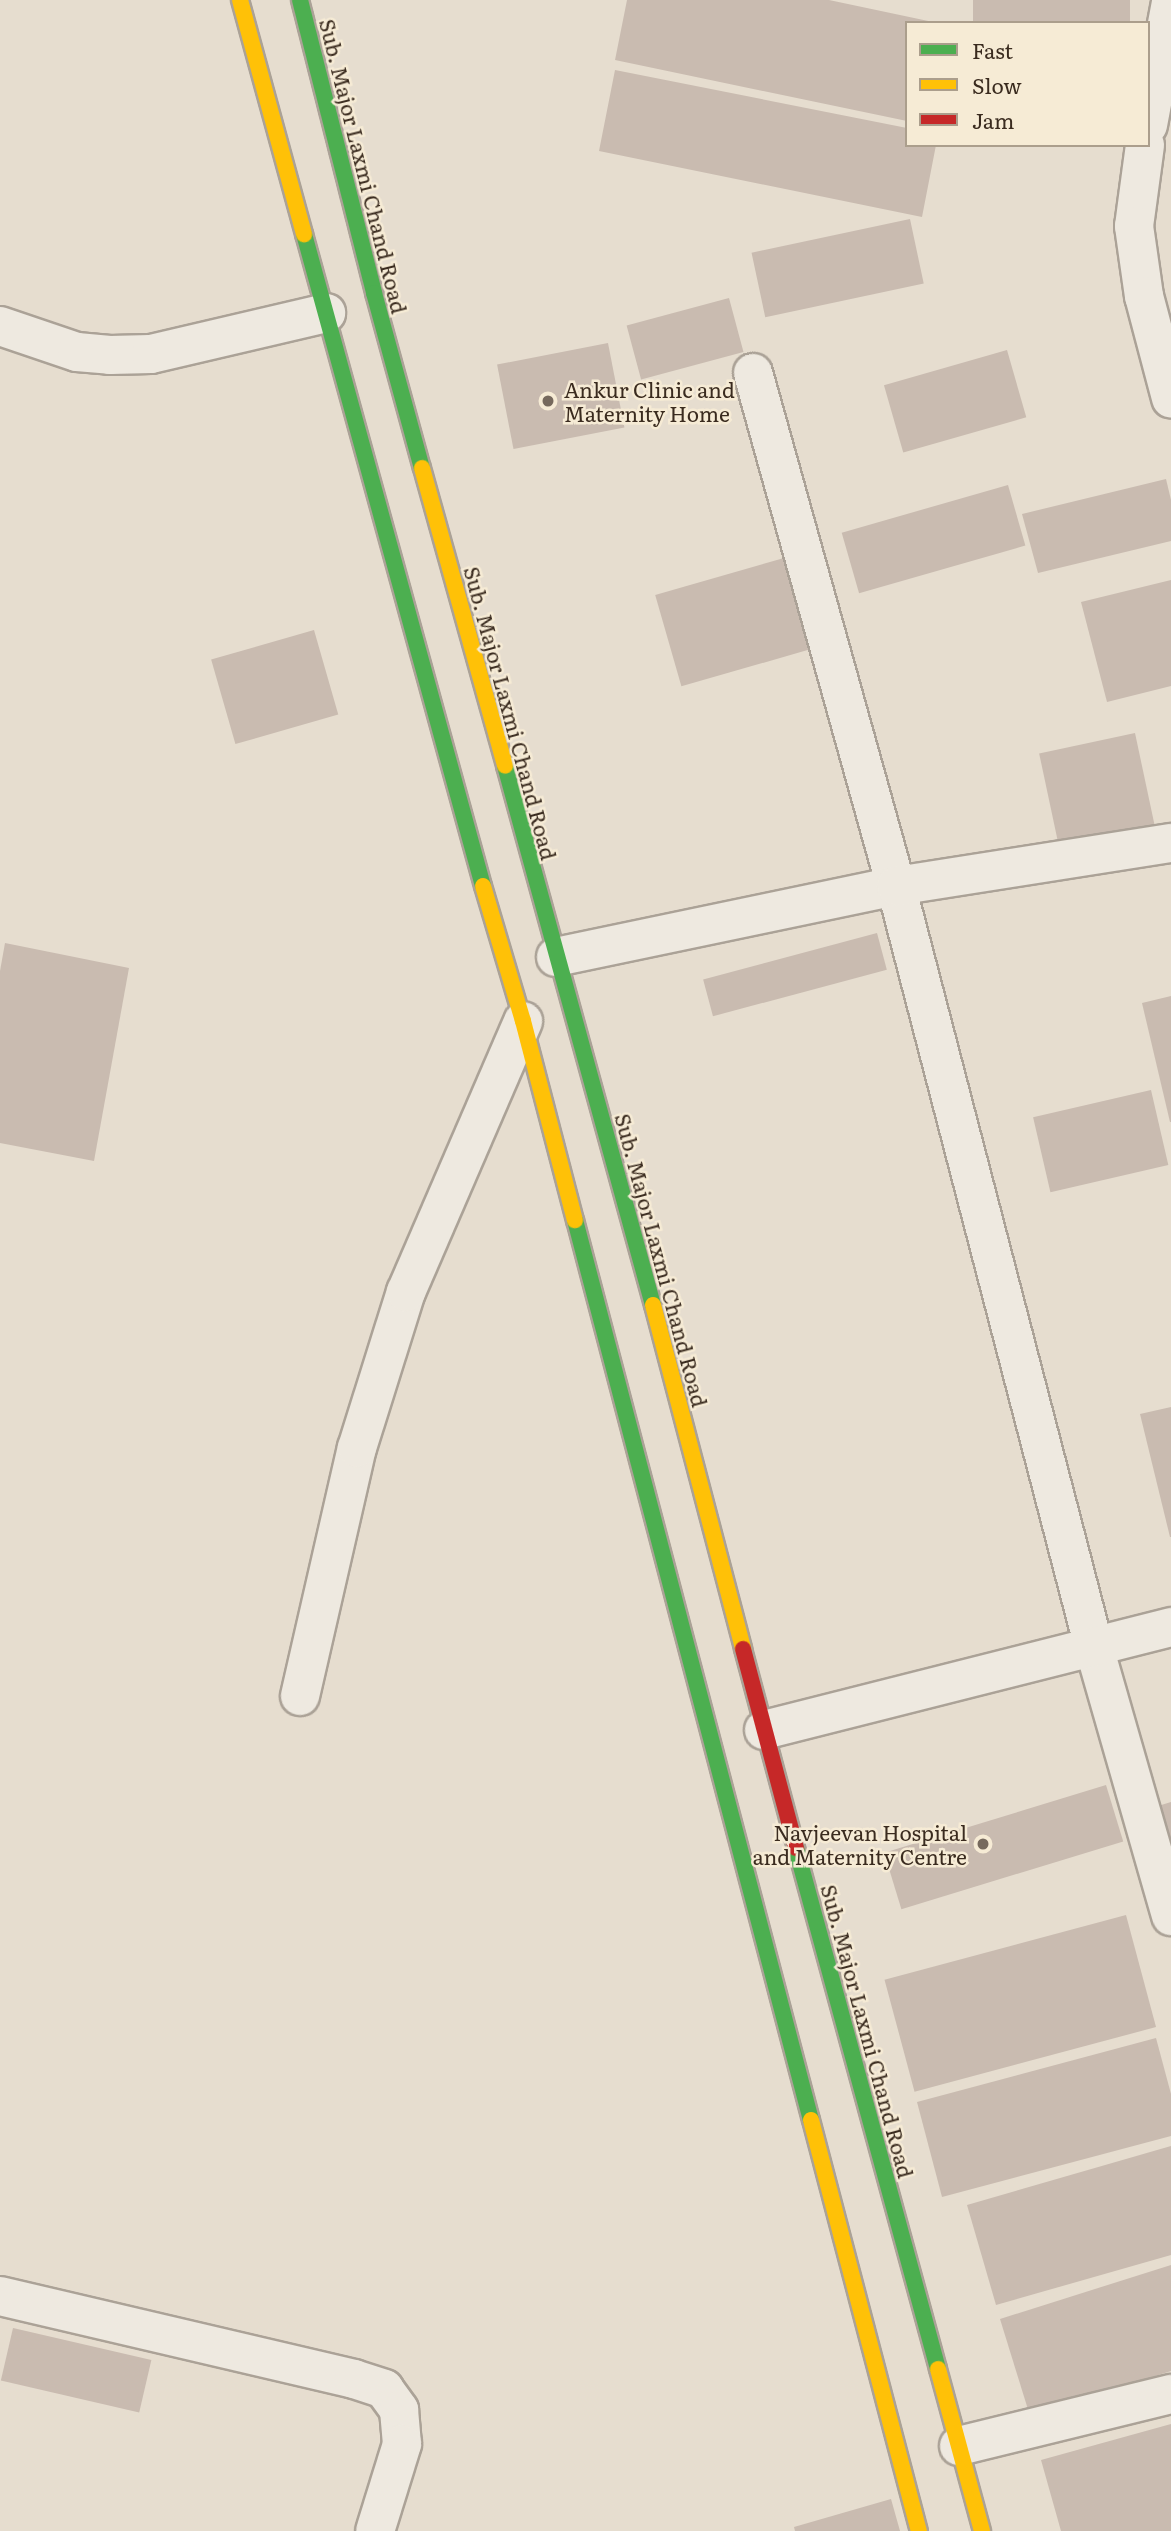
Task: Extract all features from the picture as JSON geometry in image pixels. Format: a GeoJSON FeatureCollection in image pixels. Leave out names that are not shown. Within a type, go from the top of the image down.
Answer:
{"type":"FeatureCollection","features":[{"type":"Feature","properties":{"kind":"main road"},"geometry":{"type":"LineString","coordinates":[[240,0],[523,1021],[919,2531]]}},
{"type":"Feature","properties":{"kind":"main road","name":"Sub. Major Laxmi Chand Road"},"geometry":{"type":"LineString","coordinates":[[300,0],[374,293],[663,1339],[764,1730],[982,2531]]}},
{"type":"Feature","properties":{"kind":"street"},"geometry":{"type":"LineString","coordinates":[[1150,114],[1171,2]]}},
{"type":"Feature","properties":{"kind":"street"},"geometry":{"type":"LineString","coordinates":[[1145,147],[1134,226],[1144,296],[1171,398]]}},
{"type":"Feature","properties":{"kind":"street"},"geometry":{"type":"LineString","coordinates":[[0,326],[77,352],[110,355],[152,354],[326,313]]}},
{"type":"Feature","properties":{"kind":"street"},"geometry":{"type":"LineString","coordinates":[[753,373],[897,886],[1094,1647],[1171,1916]]}},
{"type":"Feature","properties":{"kind":"street"},"geometry":{"type":"LineString","coordinates":[[556,957],[897,886],[1171,843]]}},
{"type":"Feature","properties":{"kind":"street"},"geometry":{"type":"LineString","coordinates":[[300,1696],[357,1448],[406,1292],[523,1021]]}},
{"type":"Feature","properties":{"kind":"street"},"geometry":{"type":"LineString","coordinates":[[764,1730],[1171,1627]]}},
{"type":"Feature","properties":{"kind":"street"},"geometry":{"type":"LineString","coordinates":[[0,2296],[354,2379],[384,2389],[399,2410],[402,2444],[375,2531]]}},
{"type":"Feature","properties":{"kind":"street"},"geometry":{"type":"LineString","coordinates":[[959,2446],[1171,2394]]}},
{"type":"Feature","properties":{"kind":"building"},"geometry":{"type":"Polygon","coordinates":[[[627,0],[829,0],[928,21],[905,21],[905,121],[615,60],[627,0]]]}},
{"type":"Feature","properties":{"kind":"building"},"geometry":{"type":"Polygon","coordinates":[[[973,0],[1130,0],[1130,21],[973,21],[973,0]]]}},
{"type":"Feature","properties":{"kind":"building"},"geometry":{"type":"Polygon","coordinates":[[[615,70],[905,128],[905,147],[936,147],[922,217],[599,151],[615,70]]]}},
{"type":"Feature","properties":{"kind":"building"},"geometry":{"type":"Polygon","coordinates":[[[910,219],[924,284],[765,317],[752,253],[910,219]]]}},
{"type":"Feature","properties":{"kind":"building"},"geometry":{"type":"Polygon","coordinates":[[[729,298],[743,352],[641,380],[627,325],[729,298]]]}},
{"type":"Feature","properties":{"kind":"building"},"geometry":{"type":"Polygon","coordinates":[[[608,343],[624,427],[513,449],[497,365],[608,343]]]}},
{"type":"Feature","properties":{"kind":"building"},"geometry":{"type":"Polygon","coordinates":[[[1007,350],[1026,417],[903,453],[884,385],[1007,350]]]}},
{"type":"Feature","properties":{"kind":"building"},"geometry":{"type":"Polygon","coordinates":[[[1166,479],[1171,500],[1171,541],[1038,573],[1022,514],[1166,479]]]}},
{"type":"Feature","properties":{"kind":"building"},"geometry":{"type":"Polygon","coordinates":[[[1008,485],[1025,546],[859,593],[842,533],[1008,485]]]}},
{"type":"Feature","properties":{"kind":"building"},"geometry":{"type":"Polygon","coordinates":[[[784,558],[810,649],[681,686],[655,595],[784,558]]]}},
{"type":"Feature","properties":{"kind":"building"},"geometry":{"type":"Polygon","coordinates":[[[1171,580],[1171,686],[1107,702],[1081,602],[1171,580]]]}},
{"type":"Feature","properties":{"kind":"building"},"geometry":{"type":"Polygon","coordinates":[[[314,630],[338,715],[235,744],[211,659],[314,630]]]}},
{"type":"Feature","properties":{"kind":"building"},"geometry":{"type":"Polygon","coordinates":[[[1135,733],[1156,833],[1060,853],[1039,753],[1135,733]]]}},
{"type":"Feature","properties":{"kind":"building"},"geometry":{"type":"Polygon","coordinates":[[[877,933],[887,970],[713,1016],[703,980],[877,933]]]}},
{"type":"Feature","properties":{"kind":"building"},"geometry":{"type":"Polygon","coordinates":[[[5,943],[129,968],[94,1161],[0,1143],[0,971],[5,943]]]}},
{"type":"Feature","properties":{"kind":"building"},"geometry":{"type":"Polygon","coordinates":[[[1171,996],[1171,1122],[1170,1122],[1142,1003],[1171,996]]]}},
{"type":"Feature","properties":{"kind":"building"},"geometry":{"type":"Polygon","coordinates":[[[1151,1090],[1168,1165],[1050,1192],[1033,1117],[1151,1090]]]}},
{"type":"Feature","properties":{"kind":"building"},"geometry":{"type":"Polygon","coordinates":[[[1171,1407],[1171,1537],[1170,1537],[1140,1414],[1171,1407]]]}},
{"type":"Feature","properties":{"kind":"building"},"geometry":{"type":"Polygon","coordinates":[[[1106,1785],[1123,1841],[901,1909],[884,1853],[1106,1785]]]}},
{"type":"Feature","properties":{"kind":"building"},"geometry":{"type":"Polygon","coordinates":[[[1171,1802],[1171,1849],[1158,1806],[1171,1802]]]}},
{"type":"Feature","properties":{"kind":"building"},"geometry":{"type":"Polygon","coordinates":[[[1126,1915],[1156,2027],[915,2092],[885,1980],[1126,1915]]]}},
{"type":"Feature","properties":{"kind":"building"},"geometry":{"type":"Polygon","coordinates":[[[1156,2038],[1171,2094],[1171,2136],[942,2197],[917,2102],[1156,2038]]]}},
{"type":"Feature","properties":{"kind":"building"},"geometry":{"type":"Polygon","coordinates":[[[1171,2146],[1171,2255],[996,2305],[967,2205],[1171,2146]]]}},
{"type":"Feature","properties":{"kind":"building"},"geometry":{"type":"Polygon","coordinates":[[[1171,2265],[1171,2371],[1030,2416],[1000,2319],[1171,2265]]]}},
{"type":"Feature","properties":{"kind":"building"},"geometry":{"type":"Polygon","coordinates":[[[13,2328],[151,2360],[139,2413],[1,2381],[13,2328]]]}},
{"type":"Feature","properties":{"kind":"building"},"geometry":{"type":"Polygon","coordinates":[[[1171,2424],[1171,2531],[1061,2531],[1041,2460],[1171,2424]]]}},
{"type":"Feature","properties":{"kind":"building"},"geometry":{"type":"Polygon","coordinates":[[[891,2499],[900,2531],[795,2531],[794,2527],[891,2499]]]}},
{"type":"Feature","properties":{"kind":"traffic: fast"},"geometry":{"type":"LineString","coordinates":[[300,0],[374,293],[422,468]]}},
{"type":"Feature","properties":{"kind":"traffic: fast"},"geometry":{"type":"LineString","coordinates":[[304,234],[483,886]]}},
{"type":"Feature","properties":{"kind":"traffic: fast"},"geometry":{"type":"LineString","coordinates":[[505,766],[653,1305]]}},
{"type":"Feature","properties":{"kind":"traffic: fast"},"geometry":{"type":"LineString","coordinates":[[575,1220],[811,2120]]}},
{"type":"Feature","properties":{"kind":"traffic: fast"},"geometry":{"type":"LineString","coordinates":[[796,1848],[938,2369]]}},
{"type":"Feature","properties":{"kind":"traffic: slow"},"geometry":{"type":"LineString","coordinates":[[240,0],[304,234]]}},
{"type":"Feature","properties":{"kind":"traffic: slow"},"geometry":{"type":"LineString","coordinates":[[422,468],[505,766]]}},
{"type":"Feature","properties":{"kind":"traffic: slow"},"geometry":{"type":"LineString","coordinates":[[483,886],[523,1021],[575,1220]]}},
{"type":"Feature","properties":{"kind":"traffic: slow"},"geometry":{"type":"LineString","coordinates":[[653,1305],[743,1649]]}},
{"type":"Feature","properties":{"kind":"traffic: slow"},"geometry":{"type":"LineString","coordinates":[[811,2120],[919,2531]]}},
{"type":"Feature","properties":{"kind":"traffic: slow"},"geometry":{"type":"LineString","coordinates":[[938,2369],[982,2531]]}},
{"type":"Feature","properties":{"kind":"traffic: jam"},"geometry":{"type":"LineString","coordinates":[[743,1649],[796,1848]]}},
{"type":"Feature","properties":{"kind":"place","name":"Ankur Clinic and Maternity Home"},"geometry":{"type":"Point","coordinates":[548,401]}},
{"type":"Feature","properties":{"kind":"place","name":"Navjeevan Hospital and Maternity Centre"},"geometry":{"type":"Point","coordinates":[983,1844]}}]}
